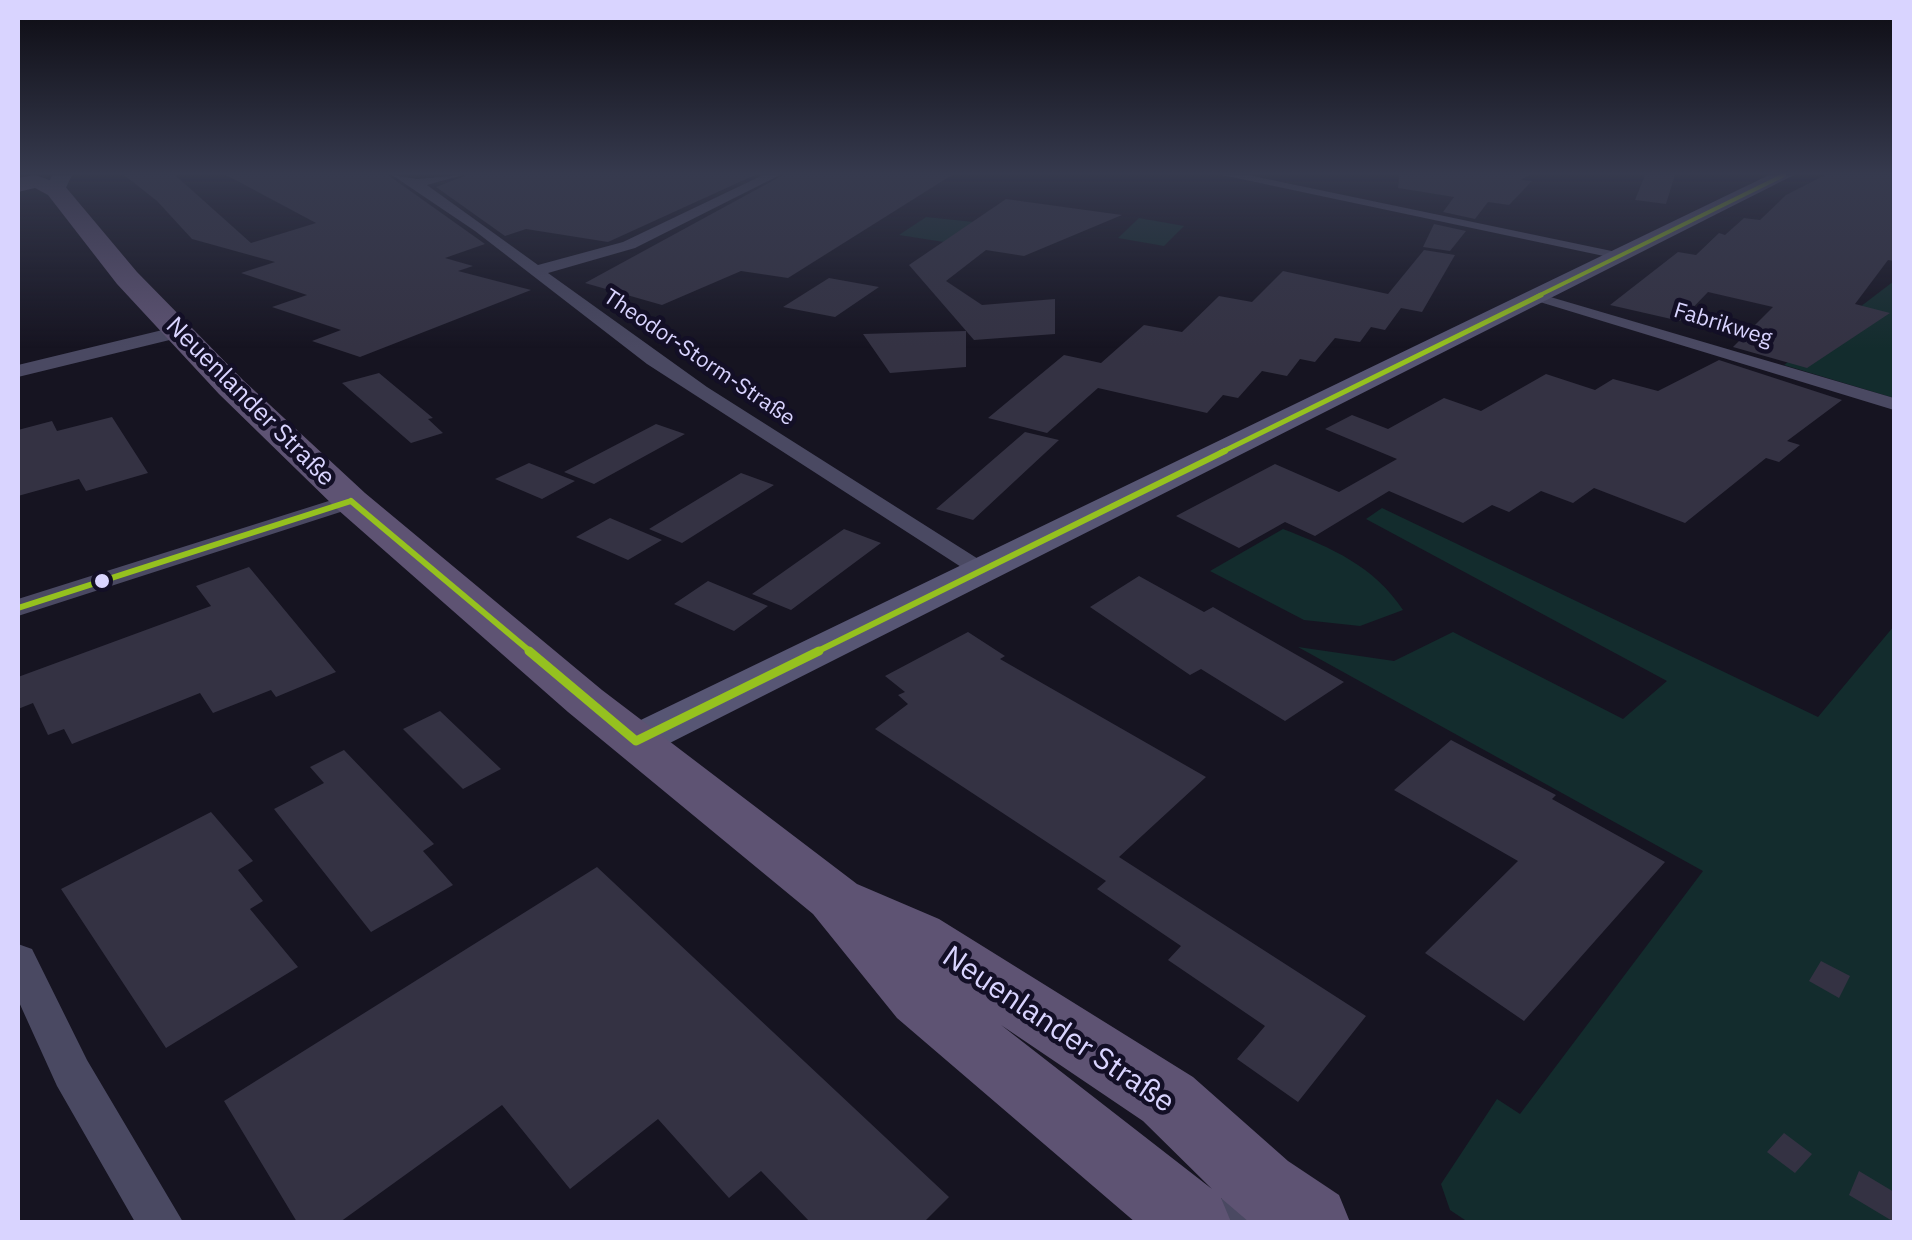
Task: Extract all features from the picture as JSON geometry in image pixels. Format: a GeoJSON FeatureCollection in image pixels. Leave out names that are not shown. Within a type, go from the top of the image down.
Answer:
{"type":"FeatureCollection","features":[{"type":"Feature","properties":{"kind":"main road","name":"Neuenlander Straße"},"geometry":{"type":"LineString","coordinates":[[87,233],[179,332],[350,502],[636,741],[834,898],[920,999],[1193,1222]]}},
{"type":"Feature","properties":{"kind":"main road","name":"Neuenlander Straße"},"geometry":{"type":"LineString","coordinates":[[834,898],[916,936],[1168,1099],[1269,1211]]}},
{"type":"Feature","properties":{"kind":"street","name":"Theodor-Storm-Straße"},"geometry":{"type":"LineString","coordinates":[[485,233],[533,272],[769,436],[981,570]]}},
{"type":"Feature","properties":{"kind":"street"},"geometry":{"type":"LineString","coordinates":[[533,272],[629,245],[654,233]]}},
{"type":"Feature","properties":{"kind":"street"},"geometry":{"type":"LineString","coordinates":[[1516,233],[1618,254]]}},
{"type":"Feature","properties":{"kind":"street"},"geometry":{"type":"LineString","coordinates":[[636,741],[1662,233]]}},
{"type":"Feature","properties":{"kind":"street","name":"Fabrikweg"},"geometry":{"type":"LineString","coordinates":[[1536,295],[1894,404]]}},
{"type":"Feature","properties":{"kind":"street"},"geometry":{"type":"LineString","coordinates":[[18,371],[179,332]]}},
{"type":"Feature","properties":{"kind":"street"},"geometry":{"type":"LineString","coordinates":[[18,608],[350,502]]}},
{"type":"Feature","properties":{"kind":"street"},"geometry":{"type":"LineString","coordinates":[[18,960],[72,1073],[160,1222]]}},
{"type":"Feature","properties":{"kind":"green space"},"geometry":{"type":"Polygon","coordinates":[[[902,233],[958,233],[944,242],[899,235],[902,233]]]}},
{"type":"Feature","properties":{"kind":"green space"},"geometry":{"type":"Polygon","coordinates":[[[1123,233],[1177,233],[1164,246],[1118,238],[1123,233]]]}},
{"type":"Feature","properties":{"kind":"green space"},"geometry":{"type":"Polygon","coordinates":[[[1894,281],[1894,398],[1784,365],[1894,281]]]}},
{"type":"Feature","properties":{"kind":"green space"},"geometry":{"type":"Polygon","coordinates":[[[1382,508],[1818,717],[1894,626],[1894,1222],[1468,1222],[1450,1210],[1441,1184],[1497,1099],[1520,1114],[1703,871],[1298,647],[1394,661],[1453,632],[1623,719],[1667,681],[1366,519],[1382,508]]]}},
{"type":"Feature","properties":{"kind":"green space"},"geometry":{"type":"Polygon","coordinates":[[[1283,529],[1335,551],[1365,570],[1403,610],[1360,626],[1304,620],[1210,571],[1283,529]]]}},
{"type":"Feature","properties":{"kind":"building"},"geometry":{"type":"Polygon","coordinates":[[[186,233],[240,233],[251,243],[284,233],[469,233],[485,244],[445,258],[473,266],[458,271],[531,290],[360,357],[312,341],[341,330],[272,307],[307,295],[241,273],[275,262],[192,239],[186,233]]]}},
{"type":"Feature","properties":{"kind":"building"},"geometry":{"type":"Polygon","coordinates":[[[550,233],[628,233],[608,242],[550,233]]]}},
{"type":"Feature","properties":{"kind":"building"},"geometry":{"type":"Polygon","coordinates":[[[677,233],[860,233],[788,278],[741,271],[662,305],[585,283],[677,233]]]}},
{"type":"Feature","properties":{"kind":"building"},"geometry":{"type":"Polygon","coordinates":[[[956,233],[1079,233],[1024,256],[986,250],[946,281],[982,305],[1055,299],[1055,334],[974,340],[909,265],[956,233]]]}},
{"type":"Feature","properties":{"kind":"building"},"geometry":{"type":"Polygon","coordinates":[[[1430,233],[1465,233],[1450,251],[1423,247],[1430,233]]]}},
{"type":"Feature","properties":{"kind":"building"},"geometry":{"type":"Polygon","coordinates":[[[1719,233],[1894,233],[1894,261],[1888,260],[1855,304],[1890,313],[1807,368],[1733,347],[1773,307],[1708,292],[1680,321],[1610,305],[1678,252],[1696,255],[1719,233]]]}},
{"type":"Feature","properties":{"kind":"building"},"geometry":{"type":"Polygon","coordinates":[[[1424,250],[1455,255],[1422,312],[1401,308],[1385,330],[1371,327],[1360,342],[1335,338],[1315,362],[1300,359],[1287,376],[1262,371],[1238,398],[1223,395],[1207,413],[1098,388],[1047,433],[988,418],[1064,355],[1101,363],[1144,325],[1182,332],[1219,296],[1252,302],[1283,271],[1388,294],[1424,250]]]}},
{"type":"Feature","properties":{"kind":"building"},"geometry":{"type":"Polygon","coordinates":[[[829,278],[879,287],[835,317],[783,307],[829,278]]]}},
{"type":"Feature","properties":{"kind":"building"},"geometry":{"type":"Polygon","coordinates":[[[966,331],[966,367],[890,373],[863,334],[966,331]]]}},
{"type":"Feature","properties":{"kind":"building"},"geometry":{"type":"Polygon","coordinates":[[[1719,360],[1842,400],[1787,441],[1800,445],[1779,462],[1766,458],[1685,523],[1594,488],[1573,503],[1541,491],[1509,512],[1492,505],[1463,523],[1389,491],[1315,536],[1285,522],[1239,548],[1176,516],[1275,464],[1339,492],[1397,459],[1325,429],[1352,415],[1388,429],[1444,398],[1481,411],[1546,374],[1595,390],[1613,379],[1658,391],[1719,360]]]}},
{"type":"Feature","properties":{"kind":"building"},"geometry":{"type":"Polygon","coordinates":[[[379,373],[433,418],[428,419],[443,433],[411,443],[342,383],[379,373]]]}},
{"type":"Feature","properties":{"kind":"building"},"geometry":{"type":"Polygon","coordinates":[[[112,417],[148,473],[86,491],[79,479],[18,496],[18,430],[52,421],[57,431],[112,417]]]}},
{"type":"Feature","properties":{"kind":"building"},"geometry":{"type":"Polygon","coordinates":[[[656,424],[685,434],[594,484],[564,472],[656,424]]]}},
{"type":"Feature","properties":{"kind":"building"},"geometry":{"type":"Polygon","coordinates":[[[1025,432],[1059,440],[973,520],[936,509],[1025,432]]]}},
{"type":"Feature","properties":{"kind":"building"},"geometry":{"type":"Polygon","coordinates":[[[529,463],[575,481],[542,499],[495,479],[529,463]]]}},
{"type":"Feature","properties":{"kind":"building"},"geometry":{"type":"Polygon","coordinates":[[[741,473],[774,485],[682,543],[649,529],[741,473]]]}},
{"type":"Feature","properties":{"kind":"building"},"geometry":{"type":"Polygon","coordinates":[[[610,518],[662,540],[628,560],[576,537],[610,518]]]}},
{"type":"Feature","properties":{"kind":"building"},"geometry":{"type":"Polygon","coordinates":[[[844,529],[881,543],[791,610],[752,594],[844,529]]]}},
{"type":"Feature","properties":{"kind":"building"},"geometry":{"type":"Polygon","coordinates":[[[249,567],[336,672],[276,697],[271,690],[213,713],[200,693],[72,744],[64,729],[48,735],[33,703],[18,709],[18,677],[211,606],[196,586],[249,567]]]}},
{"type":"Feature","properties":{"kind":"building"},"geometry":{"type":"Polygon","coordinates":[[[1139,576],[1204,612],[1213,607],[1344,682],[1285,721],[1201,669],[1190,675],[1090,607],[1139,576]]]}},
{"type":"Feature","properties":{"kind":"building"},"geometry":{"type":"Polygon","coordinates":[[[708,581],[768,606],[734,631],[674,604],[708,581]]]}},
{"type":"Feature","properties":{"kind":"building"},"geometry":{"type":"Polygon","coordinates":[[[968,632],[1005,656],[1000,659],[1206,777],[1119,857],[1366,1016],[1298,1102],[1237,1059],[1265,1026],[1168,960],[1181,946],[1097,889],[1106,881],[875,729],[908,704],[898,695],[905,692],[885,676],[968,632]]]}},
{"type":"Feature","properties":{"kind":"building"},"geometry":{"type":"Polygon","coordinates":[[[440,711],[501,769],[463,789],[403,729],[440,711]]]}},
{"type":"Feature","properties":{"kind":"building"},"geometry":{"type":"Polygon","coordinates":[[[1451,740],[1556,795],[1552,799],[1665,862],[1524,1021],[1425,953],[1518,861],[1394,790],[1451,740]]]}},
{"type":"Feature","properties":{"kind":"building"},"geometry":{"type":"Polygon","coordinates":[[[344,750],[434,844],[423,851],[453,885],[371,932],[274,809],[324,783],[310,767],[344,750]]]}},
{"type":"Feature","properties":{"kind":"building"},"geometry":{"type":"Polygon","coordinates":[[[211,812],[253,861],[238,870],[263,901],[250,909],[298,967],[166,1048],[61,889],[211,812]]]}},
{"type":"Feature","properties":{"kind":"building"},"geometry":{"type":"Polygon","coordinates":[[[597,867],[949,1197],[924,1222],[810,1222],[761,1171],[729,1198],[658,1119],[570,1189],[502,1105],[340,1222],[297,1222],[224,1101],[597,867]]]}},
{"type":"Feature","properties":{"kind":"building"},"geometry":{"type":"Polygon","coordinates":[[[1821,961],[1850,976],[1839,998],[1809,981],[1821,961]]]}},
{"type":"Feature","properties":{"kind":"building"},"geometry":{"type":"Polygon","coordinates":[[[1784,1133],[1812,1154],[1795,1173],[1767,1152],[1784,1133]]]}},
{"type":"Feature","properties":{"kind":"building"},"geometry":{"type":"Polygon","coordinates":[[[1859,1171],[1894,1192],[1894,1222],[1849,1195],[1859,1171]]]}},
{"type":"Feature","properties":{"kind":"transit line"},"geometry":{"type":"LineString","coordinates":[[636,741],[1667,233]]}},
{"type":"Feature","properties":{"kind":"transit line"},"geometry":{"type":"LineString","coordinates":[[351,501],[636,741]]}},
{"type":"Feature","properties":{"kind":"transit line"},"geometry":{"type":"LineString","coordinates":[[18,608],[351,501]]}}]}
